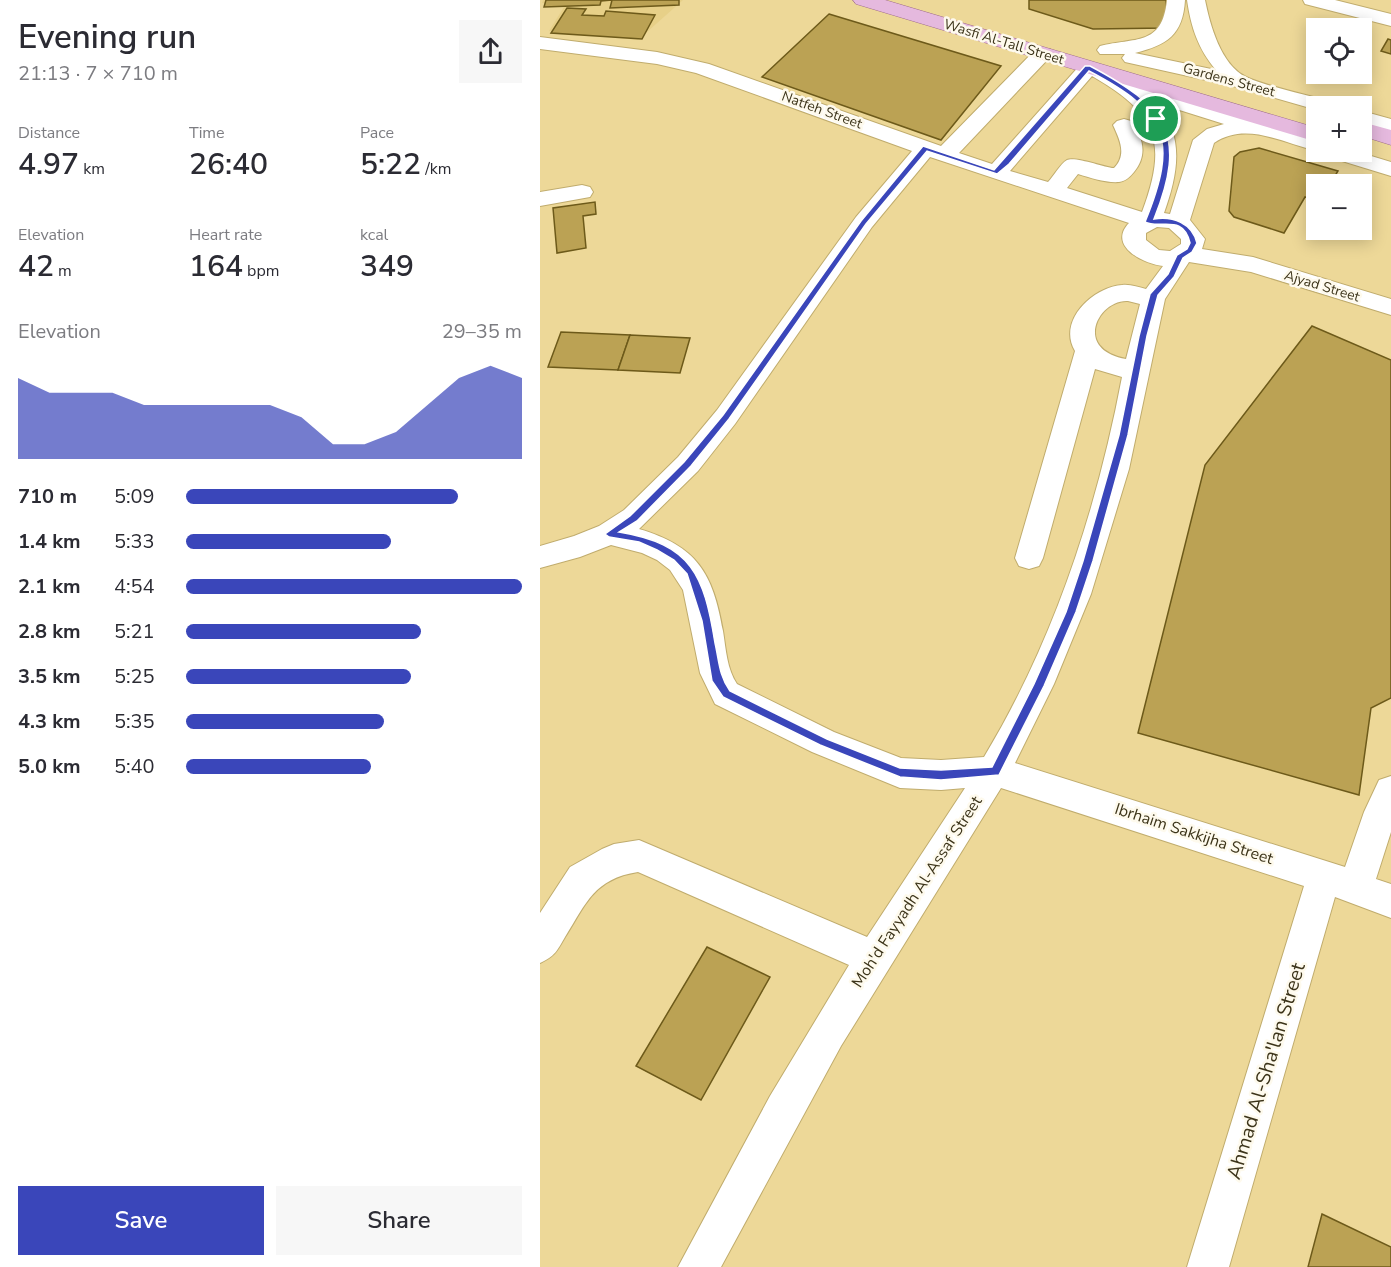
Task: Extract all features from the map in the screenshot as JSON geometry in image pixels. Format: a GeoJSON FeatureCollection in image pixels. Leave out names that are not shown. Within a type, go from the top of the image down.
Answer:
{"type":"FeatureCollection","features":[{"type":"Feature","properties":{"kind":"main road","name":"Wasfi Al-Tall Street"},"geometry":{"type":"LineString","coordinates":[[863,0],[1306,132]]}},
{"type":"Feature","properties":{"kind":"main road","name":"Wasfi Al-Tall Street"},"geometry":{"type":"LineString","coordinates":[[928,0],[1132,58],[1306,113]]}},
{"type":"Feature","properties":{"kind":"main road"},"geometry":{"type":"LineString","coordinates":[[1372,132],[1391,138]]}},
{"type":"Feature","properties":{"kind":"main road"},"geometry":{"type":"LineString","coordinates":[[1372,152],[1391,158]]}},
{"type":"Feature","properties":{"kind":"street"},"geometry":{"type":"LineString","coordinates":[[1090,46],[1145,45],[1164,35],[1175,16],[1176,0]]}},
{"type":"Feature","properties":{"kind":"street"},"geometry":{"type":"LineString","coordinates":[[1196,0],[1200,26],[1210,50],[1237,81]]}},
{"type":"Feature","properties":{"kind":"street"},"geometry":{"type":"LineString","coordinates":[[1312,0],[1340,4],[1391,20]]}},
{"type":"Feature","properties":{"kind":"street","name":"Natfeh Street"},"geometry":{"type":"LineString","coordinates":[[540,43],[657,58],[702,68],[995,173],[1097,205],[1142,233]]}},
{"type":"Feature","properties":{"kind":"street"},"geometry":{"type":"LineString","coordinates":[[540,557],[580,546],[609,534],[634,518],[688,464],[726,417],[864,222],[935,151],[1043,53]]}},
{"type":"Feature","properties":{"kind":"street","name":"Gardens Street"},"geometry":{"type":"LineString","coordinates":[[1132,58],[1237,81],[1306,101]]}},
{"type":"Feature","properties":{"kind":"street"},"geometry":{"type":"LineString","coordinates":[[995,173],[1091,68],[1123,86],[1151,111],[1166,139],[1167,154],[1163,186],[1142,233]]}},
{"type":"Feature","properties":{"kind":"street"},"geometry":{"type":"LineString","coordinates":[[1123,86],[1306,141]]}},
{"type":"Feature","properties":{"kind":"street"},"geometry":{"type":"LineString","coordinates":[[1372,120],[1391,126]]}},
{"type":"Feature","properties":{"kind":"street"},"geometry":{"type":"LineString","coordinates":[[1048,158],[1097,173],[1119,175],[1131,165],[1134,145],[1124,125]]}},
{"type":"Feature","properties":{"kind":"street","name":"Moh'd Fayyadh Al-Assaf Street"},"geometry":{"type":"LineString","coordinates":[[1153,297],[1172,275],[1184,242],[1204,140],[1226,129],[1262,127]]}},
{"type":"Feature","properties":{"kind":"street"},"geometry":{"type":"LineString","coordinates":[[1369,162],[1391,169]]}},
{"type":"Feature","properties":{"kind":"street"},"geometry":{"type":"LineString","coordinates":[[1053,191],[1074,165]]}},
{"type":"Feature","properties":{"kind":"street"},"geometry":{"type":"LineString","coordinates":[[540,200],[582,192]]}},
{"type":"Feature","properties":{"kind":"street"},"geometry":{"type":"LineString","coordinates":[[1164,220],[1184,242],[1159,258],[1142,233],[1164,220]]}},
{"type":"Feature","properties":{"kind":"street","name":"Moh'd Fayyadh Al-Assaf Street"},"geometry":{"type":"LineString","coordinates":[[699,1267],[768,1138],[874,958],[995,771],[1039,686],[1071,612],[1115,467],[1153,297],[1142,233]]}},
{"type":"Feature","properties":{"kind":"street","name":"Ajyad Street"},"geometry":{"type":"LineString","coordinates":[[1184,242],[1391,307]]}},
{"type":"Feature","properties":{"kind":"street"},"geometry":{"type":"LineString","coordinates":[[1136,370],[1107,364],[1088,350],[1084,341],[1086,318],[1093,307],[1104,299],[1122,293],[1153,297]]}},
{"type":"Feature","properties":{"kind":"street"},"geometry":{"type":"LineString","coordinates":[[1029,558],[1088,350]]}},
{"type":"Feature","properties":{"kind":"street"},"geometry":{"type":"LineString","coordinates":[[609,534],[640,539],[660,547],[677,557],[691,572],[707,621],[717,681],[726,694],[824,742],[900,772],[941,775],[995,771]]}},
{"type":"Feature","properties":{"kind":"street","name":"Ibrhaim Sakkijha Street"},"geometry":{"type":"LineString","coordinates":[[995,771],[1340,881],[1391,901]]}},
{"type":"Feature","properties":{"kind":"street","name":"Ahmad Al-Sha'lan Street"},"geometry":{"type":"LineString","coordinates":[[1208,1267],[1340,881],[1391,791]]}},
{"type":"Feature","properties":{"kind":"street"},"geometry":{"type":"LineString","coordinates":[[540,945],[582,879],[614,860],[639,856],[874,958]]}},
{"type":"Feature","properties":{"kind":"shaded area"},"geometry":{"type":"Polygon","coordinates":[[[543,0],[683,0],[638,40],[549,31],[564,7],[542,3],[543,0]]]}},
{"type":"Feature","properties":{"kind":"building"},"geometry":{"type":"Polygon","coordinates":[[[546,0],[612,0],[601,1],[600,5],[544,7],[546,0]]]}},
{"type":"Feature","properties":{"kind":"building"},"geometry":{"type":"Polygon","coordinates":[[[612,0],[679,0],[679,5],[610,8],[612,0]]]}},
{"type":"Feature","properties":{"kind":"building"},"geometry":{"type":"Polygon","coordinates":[[[1029,0],[1166,0],[1166,28],[1093,29],[1029,9],[1029,0]]]}},
{"type":"Feature","properties":{"kind":"building"},"geometry":{"type":"Polygon","coordinates":[[[567,8],[586,9],[582,15],[604,16],[606,11],[655,15],[642,39],[551,33],[567,8]]]}},
{"type":"Feature","properties":{"kind":"building"},"geometry":{"type":"Polygon","coordinates":[[[829,14],[1001,66],[941,140],[762,77],[829,14]]]}},
{"type":"Feature","properties":{"kind":"building"},"geometry":{"type":"Polygon","coordinates":[[[1388,39],[1391,40],[1391,54],[1381,51],[1388,39]]]}},
{"type":"Feature","properties":{"kind":"building"},"geometry":{"type":"Polygon","coordinates":[[[1259,148],[1338,171],[1336,174],[1306,174],[1306,197],[1284,233],[1234,217],[1229,211],[1234,157],[1240,152],[1259,148]]]}},
{"type":"Feature","properties":{"kind":"building"},"geometry":{"type":"Polygon","coordinates":[[[595,202],[596,214],[583,216],[586,248],[557,253],[553,208],[595,202]]]}},
{"type":"Feature","properties":{"kind":"building"},"geometry":{"type":"Polygon","coordinates":[[[1312,326],[1391,360],[1391,698],[1371,708],[1359,795],[1138,733],[1205,465],[1312,326]]]}},
{"type":"Feature","properties":{"kind":"building"},"geometry":{"type":"Polygon","coordinates":[[[561,332],[630,335],[618,370],[548,367],[561,332]]]}},
{"type":"Feature","properties":{"kind":"building"},"geometry":{"type":"Polygon","coordinates":[[[630,335],[690,338],[680,373],[618,370],[630,335]]]}},
{"type":"Feature","properties":{"kind":"building"},"geometry":{"type":"Polygon","coordinates":[[[707,947],[770,977],[701,1100],[636,1066],[707,947]]]}},
{"type":"Feature","properties":{"kind":"building"},"geometry":{"type":"Polygon","coordinates":[[[1322,1214],[1391,1247],[1391,1267],[1308,1267],[1322,1214]]]}},
{"type":"Feature","properties":{"kind":"route"},"geometry":{"type":"LineString","coordinates":[[1088,68],[1123,86],[1151,111],[1156,119],[1166,139],[1167,154],[1163,186],[1149,222],[1164,220],[1179,223],[1191,233],[1194,243],[1190,251],[1180,256],[1172,275],[1154,294],[1118,456],[1071,612],[1039,686],[995,771],[941,775],[900,772],[824,742],[726,694],[717,681],[711,656],[707,621],[691,572],[677,557],[660,547],[640,539],[609,534],[634,518],[688,464],[726,417],[805,302],[864,222],[926,148],[995,173],[1088,68]]}}]}
